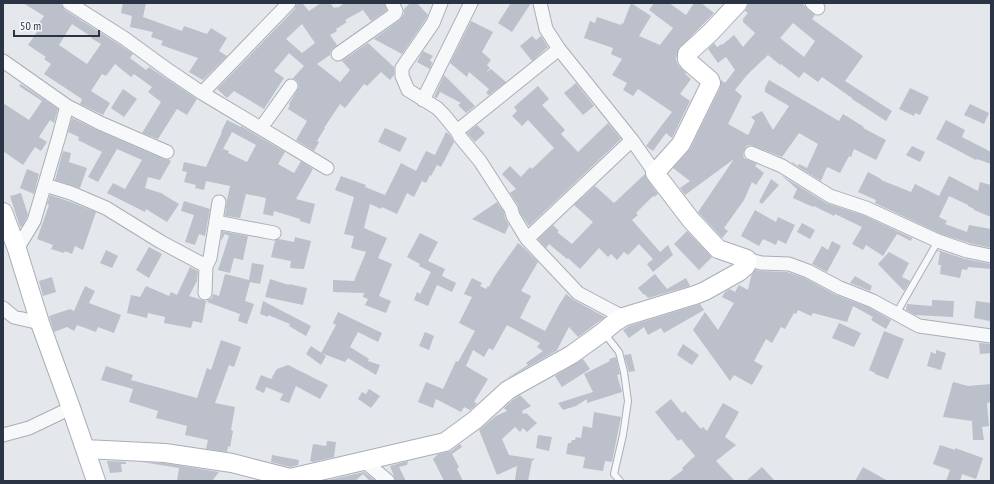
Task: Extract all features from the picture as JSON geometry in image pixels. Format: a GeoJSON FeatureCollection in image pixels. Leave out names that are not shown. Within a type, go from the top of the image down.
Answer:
{"type":"FeatureCollection","features":[{"type":"Feature","properties":{"kind":"street"},"geometry":{"type":"LineString","coordinates":[[69,3],[124,38],[202,93],[327,168]]}},
{"type":"Feature","properties":{"kind":"street"},"geometry":{"type":"LineString","coordinates":[[202,93],[290,3]]}},
{"type":"Feature","properties":{"kind":"street"},"geometry":{"type":"LineString","coordinates":[[338,54],[395,14],[396,11],[392,3]]}},
{"type":"Feature","properties":{"kind":"street"},"geometry":{"type":"LineString","coordinates":[[441,3],[433,23],[402,68],[402,76],[408,90],[437,108],[443,114],[480,161],[511,209],[513,216],[527,239],[578,293],[623,317]]}},
{"type":"Feature","properties":{"kind":"street"},"geometry":{"type":"LineString","coordinates":[[423,100],[471,3]]}},
{"type":"Feature","properties":{"kind":"street"},"geometry":{"type":"LineString","coordinates":[[540,3],[546,29],[559,48],[632,140],[655,173],[692,220],[718,249],[761,263],[789,264],[808,271],[840,288],[873,301],[920,326],[991,336]]}},
{"type":"Feature","properties":{"kind":"street"},"geometry":{"type":"LineString","coordinates":[[655,173],[681,144],[711,83],[710,80],[689,62],[687,59],[688,54],[738,3]]}},
{"type":"Feature","properties":{"kind":"street"},"geometry":{"type":"LineString","coordinates":[[457,131],[559,48]]}},
{"type":"Feature","properties":{"kind":"street"},"geometry":{"type":"LineString","coordinates":[[3,62],[67,106],[100,123],[168,152]]}},
{"type":"Feature","properties":{"kind":"street"},"geometry":{"type":"LineString","coordinates":[[261,128],[291,86]]}},
{"type":"Feature","properties":{"kind":"street"},"geometry":{"type":"LineString","coordinates":[[17,249],[34,221],[60,136],[67,106]]}},
{"type":"Feature","properties":{"kind":"street"},"geometry":{"type":"LineString","coordinates":[[527,239],[632,140]]}},
{"type":"Feature","properties":{"kind":"street"},"geometry":{"type":"LineString","coordinates":[[751,153],[782,166],[830,196],[866,208],[938,241],[967,251],[991,256]]}},
{"type":"Feature","properties":{"kind":"street"},"geometry":{"type":"LineString","coordinates":[[45,185],[71,193],[106,208],[161,242],[206,266]]}},
{"type":"Feature","properties":{"kind":"street"},"geometry":{"type":"LineString","coordinates":[[205,293],[206,266],[210,258],[219,202]]}},
{"type":"Feature","properties":{"kind":"street"},"geometry":{"type":"LineString","coordinates":[[3,212],[17,249],[40,323],[96,481]]}},
{"type":"Feature","properties":{"kind":"street"},"geometry":{"type":"LineString","coordinates":[[216,222],[274,233]]}},
{"type":"Feature","properties":{"kind":"street"},"geometry":{"type":"LineString","coordinates":[[85,449],[165,453],[232,463],[290,478],[445,442],[475,420],[508,390],[572,355],[623,317],[705,291],[739,272],[746,266],[747,259]]}},
{"type":"Feature","properties":{"kind":"street"},"geometry":{"type":"LineString","coordinates":[[3,308],[14,317],[40,323]]}},
{"type":"Feature","properties":{"kind":"street"},"geometry":{"type":"LineString","coordinates":[[3,435],[29,428],[71,408]]}},
{"type":"Feature","properties":{"kind":"street"},"geometry":{"type":"LineString","coordinates":[[364,461],[388,481]]}},
{"type":"Feature","properties":{"kind":"lane"},"geometry":{"type":"LineString","coordinates":[[896,314],[938,241]]}},
{"type":"Feature","properties":{"kind":"lane"},"geometry":{"type":"LineString","coordinates":[[603,332],[619,352],[624,372],[628,401],[623,435],[614,474],[620,481]]}},
{"type":"Feature","properties":{"kind":"building"},"geometry":{"type":"Polygon","coordinates":[[[23,3],[60,3],[65,10],[133,54],[130,58],[146,70],[149,67],[197,99],[187,115],[177,109],[158,139],[142,133],[161,102],[148,92],[152,87],[134,74],[131,77],[115,64],[106,76],[102,74],[91,91],[110,103],[103,115],[80,104],[82,99],[44,74],[51,64],[44,59],[46,57],[28,45],[37,32],[34,30],[44,16],[23,3]],[[72,24],[59,45],[87,64],[101,44],[91,38],[92,37],[72,24]]]}},
{"type":"Feature","properties":{"kind":"building"},"geometry":{"type":"Polygon","coordinates":[[[123,3],[146,3],[143,17],[182,31],[184,26],[207,34],[211,28],[227,38],[219,51],[227,56],[203,80],[189,72],[198,58],[161,45],[163,41],[151,37],[153,32],[130,27],[132,16],[121,13],[123,3]]]}},
{"type":"Feature","properties":{"kind":"building"},"geometry":{"type":"Polygon","coordinates":[[[297,3],[302,3],[309,11],[321,3],[330,3],[334,8],[337,8],[345,3],[384,3],[387,10],[371,21],[363,10],[345,20],[347,22],[330,35],[337,45],[331,50],[330,55],[317,64],[340,82],[350,70],[342,61],[368,43],[394,67],[394,75],[390,80],[381,72],[367,86],[364,84],[345,108],[340,104],[324,128],[317,141],[319,142],[314,151],[296,140],[307,121],[288,109],[289,104],[299,87],[298,82],[293,78],[304,66],[289,53],[274,71],[284,78],[264,109],[234,91],[227,98],[217,89],[295,9],[297,3]],[[302,24],[286,39],[302,53],[315,43],[302,24]]]}},
{"type":"Feature","properties":{"kind":"building"},"geometry":{"type":"Polygon","coordinates":[[[410,3],[417,3],[428,15],[402,54],[374,39],[400,20],[404,14],[404,9],[410,3]]]}},
{"type":"Feature","properties":{"kind":"building"},"geometry":{"type":"Polygon","coordinates":[[[511,3],[531,3],[512,32],[498,23],[511,3]]]}},
{"type":"Feature","properties":{"kind":"building"},"geometry":{"type":"Polygon","coordinates":[[[631,3],[651,16],[639,36],[660,45],[673,28],[649,10],[654,3],[669,3],[686,15],[694,3],[701,3],[714,13],[678,50],[676,59],[678,65],[691,79],[680,94],[690,101],[672,138],[666,133],[653,151],[646,146],[672,112],[638,89],[633,96],[623,90],[627,83],[612,75],[622,59],[611,54],[613,48],[584,38],[590,21],[595,23],[597,17],[621,25],[622,23],[623,24],[631,3]]]}},
{"type":"Feature","properties":{"kind":"building"},"geometry":{"type":"Polygon","coordinates":[[[748,3],[802,3],[815,15],[812,19],[863,56],[845,81],[892,111],[886,121],[822,77],[818,82],[804,72],[799,78],[768,55],[747,75],[735,90],[742,96],[728,124],[748,135],[755,121],[751,117],[762,111],[773,130],[789,106],[765,92],[765,88],[769,80],[839,121],[843,114],[864,127],[863,128],[886,140],[876,160],[854,149],[851,157],[849,156],[840,173],[827,167],[821,181],[792,163],[798,166],[799,164],[807,168],[818,144],[799,133],[782,157],[754,146],[746,146],[743,154],[744,158],[757,164],[755,166],[764,173],[756,185],[752,182],[744,200],[724,228],[728,231],[722,238],[698,212],[734,159],[685,195],[680,188],[690,181],[673,168],[690,149],[720,88],[721,80],[725,83],[735,70],[726,57],[718,63],[708,49],[714,43],[717,47],[722,45],[734,35],[743,47],[755,33],[743,22],[743,19],[748,13],[745,11],[748,3]],[[793,23],[780,38],[804,57],[815,41],[793,23]]]}},
{"type":"Feature","properties":{"kind":"building"},"geometry":{"type":"Polygon","coordinates":[[[471,21],[493,32],[482,52],[491,60],[487,65],[490,68],[486,73],[491,69],[506,82],[489,95],[486,93],[489,89],[469,72],[467,77],[450,63],[471,21]]]}},
{"type":"Feature","properties":{"kind":"building"},"geometry":{"type":"Polygon","coordinates":[[[532,36],[536,40],[541,36],[548,47],[532,61],[520,46],[532,36]]]}},
{"type":"Feature","properties":{"kind":"building"},"geometry":{"type":"Polygon","coordinates":[[[423,51],[433,56],[430,60],[432,63],[430,69],[417,62],[423,51]]]}},
{"type":"Feature","properties":{"kind":"building"},"geometry":{"type":"Polygon","coordinates":[[[444,75],[475,106],[466,113],[458,105],[461,103],[440,92],[437,98],[434,97],[444,75]]]}},
{"type":"Feature","properties":{"kind":"building"},"geometry":{"type":"Polygon","coordinates":[[[576,83],[594,106],[583,115],[564,93],[576,83]]]}},
{"type":"Feature","properties":{"kind":"building"},"geometry":{"type":"Polygon","coordinates":[[[21,84],[58,109],[54,123],[50,120],[39,137],[47,142],[41,151],[35,147],[23,165],[3,151],[3,103],[29,120],[42,101],[19,86],[21,84]]]}},
{"type":"Feature","properties":{"kind":"building"},"geometry":{"type":"Polygon","coordinates":[[[538,86],[549,99],[542,105],[565,130],[561,134],[578,152],[608,123],[621,139],[529,226],[520,213],[518,205],[510,193],[516,189],[502,174],[510,166],[521,177],[530,167],[532,169],[554,148],[528,120],[522,126],[512,116],[517,111],[514,107],[538,86]]]}},
{"type":"Feature","properties":{"kind":"building"},"geometry":{"type":"Polygon","coordinates":[[[910,88],[929,97],[920,115],[915,113],[914,116],[899,109],[910,88]]]}},
{"type":"Feature","properties":{"kind":"building"},"geometry":{"type":"Polygon","coordinates":[[[123,89],[137,99],[124,117],[111,108],[123,89]]]}},
{"type":"Feature","properties":{"kind":"building"},"geometry":{"type":"Polygon","coordinates":[[[970,104],[989,113],[984,124],[964,115],[970,104]]]}},
{"type":"Feature","properties":{"kind":"building"},"geometry":{"type":"Polygon","coordinates":[[[72,118],[171,161],[160,180],[148,177],[145,188],[161,193],[179,204],[167,222],[146,209],[145,212],[107,193],[113,183],[125,189],[142,160],[117,149],[98,182],[88,177],[102,152],[78,140],[79,137],[68,132],[72,118]]]}},
{"type":"Feature","properties":{"kind":"building"},"geometry":{"type":"Polygon","coordinates":[[[227,120],[241,126],[285,152],[278,164],[294,173],[301,161],[313,169],[296,199],[315,204],[310,224],[300,221],[300,219],[274,211],[273,216],[263,214],[266,198],[246,194],[240,218],[225,216],[230,186],[206,181],[204,190],[195,188],[196,185],[184,182],[187,172],[182,171],[184,162],[206,167],[227,120]],[[232,132],[223,149],[247,162],[256,145],[232,132]]]}},
{"type":"Feature","properties":{"kind":"building"},"geometry":{"type":"Polygon","coordinates":[[[946,120],[965,130],[962,137],[991,152],[991,164],[977,159],[976,160],[936,139],[946,120]]]}},
{"type":"Feature","properties":{"kind":"building"},"geometry":{"type":"Polygon","coordinates":[[[477,125],[485,133],[475,142],[467,133],[477,125]]]}},
{"type":"Feature","properties":{"kind":"building"},"geometry":{"type":"Polygon","coordinates":[[[385,128],[407,138],[400,152],[378,142],[385,128]]]}},
{"type":"Feature","properties":{"kind":"building"},"geometry":{"type":"Polygon","coordinates":[[[446,132],[450,135],[454,142],[441,167],[437,165],[426,183],[422,181],[414,197],[407,193],[397,214],[382,207],[381,209],[370,204],[364,228],[387,238],[378,258],[392,264],[379,296],[391,301],[386,313],[365,305],[368,299],[363,297],[364,293],[333,292],[333,280],[354,281],[366,252],[351,248],[354,236],[344,234],[354,197],[335,190],[341,176],[366,185],[365,187],[385,195],[401,163],[416,171],[426,151],[435,155],[446,132]]]}},
{"type":"Feature","properties":{"kind":"building"},"geometry":{"type":"Polygon","coordinates":[[[912,146],[925,152],[920,162],[906,155],[912,146]]]}},
{"type":"Feature","properties":{"kind":"building"},"geometry":{"type":"Polygon","coordinates":[[[63,151],[71,153],[69,162],[87,168],[80,188],[55,180],[63,151]]]}},
{"type":"Feature","properties":{"kind":"building"},"geometry":{"type":"Polygon","coordinates":[[[27,169],[39,174],[34,194],[20,188],[27,169]]]}},
{"type":"Feature","properties":{"kind":"building"},"geometry":{"type":"Polygon","coordinates":[[[868,172],[881,180],[911,192],[915,184],[939,196],[949,176],[978,191],[980,182],[991,185],[991,217],[974,210],[968,205],[949,196],[939,217],[947,221],[945,224],[967,232],[969,225],[991,229],[991,248],[941,234],[875,203],[876,200],[858,192],[868,172]]]}},
{"type":"Feature","properties":{"kind":"building"},"geometry":{"type":"Polygon","coordinates":[[[645,174],[658,194],[654,197],[653,196],[636,213],[638,215],[632,220],[660,252],[668,245],[673,255],[653,272],[647,264],[653,259],[639,244],[628,255],[624,252],[617,260],[611,254],[608,257],[599,248],[580,269],[549,244],[546,248],[538,239],[553,225],[559,231],[557,232],[572,244],[593,222],[574,205],[595,186],[614,203],[645,174]]]}},
{"type":"Feature","properties":{"kind":"building"},"geometry":{"type":"Polygon","coordinates":[[[781,175],[826,203],[863,215],[912,238],[911,241],[897,234],[883,256],[866,245],[863,250],[852,244],[862,227],[835,214],[834,216],[793,198],[797,189],[781,175]]]}},
{"type":"Feature","properties":{"kind":"building"},"geometry":{"type":"Polygon","coordinates":[[[771,179],[779,185],[762,204],[759,202],[771,179]]]}},
{"type":"Feature","properties":{"kind":"building"},"geometry":{"type":"Polygon","coordinates":[[[21,193],[28,215],[20,227],[10,196],[21,193]]]}},
{"type":"Feature","properties":{"kind":"building"},"geometry":{"type":"Polygon","coordinates":[[[50,195],[96,212],[83,250],[75,246],[72,254],[65,251],[64,253],[51,249],[53,245],[37,239],[49,205],[47,204],[50,195]]]}},
{"type":"Feature","properties":{"kind":"building"},"geometry":{"type":"Polygon","coordinates":[[[184,201],[210,209],[205,236],[199,234],[195,245],[185,242],[194,215],[181,211],[184,201]]]}},
{"type":"Feature","properties":{"kind":"building"},"geometry":{"type":"Polygon","coordinates":[[[497,202],[504,212],[505,218],[509,225],[505,234],[472,219],[497,202]]]}},
{"type":"Feature","properties":{"kind":"building"},"geometry":{"type":"Polygon","coordinates":[[[755,210],[776,222],[778,217],[795,225],[786,244],[778,240],[776,245],[763,239],[759,246],[741,236],[755,210]]]}},
{"type":"Feature","properties":{"kind":"building"},"geometry":{"type":"Polygon","coordinates":[[[802,223],[815,230],[810,239],[797,232],[802,223]]]}},
{"type":"Feature","properties":{"kind":"building"},"geometry":{"type":"Polygon","coordinates":[[[222,231],[248,236],[243,260],[234,258],[230,273],[218,270],[229,236],[225,234],[221,241],[222,231]]]}},
{"type":"Feature","properties":{"kind":"building"},"geometry":{"type":"Polygon","coordinates":[[[687,231],[712,257],[699,270],[674,244],[687,231]]]}},
{"type":"Feature","properties":{"kind":"building"},"geometry":{"type":"Polygon","coordinates":[[[420,233],[438,242],[428,261],[445,269],[442,276],[456,283],[452,292],[437,285],[428,306],[414,300],[417,292],[420,294],[431,272],[419,266],[420,264],[407,257],[420,233]]]}},
{"type":"Feature","properties":{"kind":"building"},"geometry":{"type":"Polygon","coordinates":[[[295,237],[311,241],[304,269],[290,268],[291,261],[271,257],[275,241],[279,239],[294,242],[295,237]]]}},
{"type":"Feature","properties":{"kind":"building"},"geometry":{"type":"Polygon","coordinates":[[[832,241],[841,246],[827,272],[812,264],[822,246],[828,250],[832,241]]]}},
{"type":"Feature","properties":{"kind":"building"},"geometry":{"type":"Polygon","coordinates":[[[518,243],[538,262],[521,291],[531,296],[520,318],[545,331],[566,294],[605,317],[578,337],[569,327],[558,350],[503,381],[528,365],[526,363],[543,351],[537,347],[540,343],[507,325],[493,350],[489,348],[484,357],[473,350],[466,366],[488,379],[474,402],[477,403],[475,406],[470,410],[464,407],[461,412],[436,399],[433,408],[418,402],[426,382],[443,389],[456,361],[458,362],[475,331],[459,323],[472,297],[464,294],[472,278],[482,283],[480,286],[486,289],[488,286],[489,287],[494,277],[518,243]]]}},
{"type":"Feature","properties":{"kind":"building"},"geometry":{"type":"Polygon","coordinates":[[[149,247],[162,254],[149,278],[136,270],[149,247]]]}},
{"type":"Feature","properties":{"kind":"building"},"geometry":{"type":"Polygon","coordinates":[[[106,250],[118,256],[112,268],[100,263],[106,250]]]}},
{"type":"Feature","properties":{"kind":"building"},"geometry":{"type":"Polygon","coordinates":[[[938,250],[965,259],[991,264],[991,269],[968,267],[967,270],[962,269],[960,278],[940,274],[941,265],[938,265],[940,252],[937,251],[938,250]]]}},
{"type":"Feature","properties":{"kind":"building"},"geometry":{"type":"Polygon","coordinates":[[[889,252],[909,263],[902,277],[910,281],[904,291],[878,264],[889,252]]]}},
{"type":"Feature","properties":{"kind":"building"},"geometry":{"type":"Polygon","coordinates":[[[252,263],[264,265],[260,284],[250,282],[245,301],[254,304],[247,324],[238,321],[240,314],[207,302],[212,298],[213,294],[219,296],[225,274],[249,280],[252,263]]]}},
{"type":"Feature","properties":{"kind":"building"},"geometry":{"type":"Polygon","coordinates":[[[190,267],[198,271],[197,281],[189,296],[206,301],[202,323],[193,321],[191,328],[164,323],[165,317],[148,313],[147,318],[127,313],[131,295],[140,297],[146,286],[169,296],[171,292],[177,295],[190,267]]]}},
{"type":"Feature","properties":{"kind":"building"},"geometry":{"type":"Polygon","coordinates":[[[755,270],[787,272],[805,278],[836,295],[870,308],[891,320],[886,329],[871,320],[873,317],[853,306],[847,322],[813,313],[811,316],[798,310],[796,314],[794,313],[785,329],[781,327],[772,343],[766,339],[754,361],[763,366],[752,385],[734,375],[730,381],[693,330],[705,312],[718,330],[734,303],[722,297],[725,292],[730,289],[735,292],[739,285],[748,290],[751,276],[755,270]]]}},
{"type":"Feature","properties":{"kind":"building"},"geometry":{"type":"Polygon","coordinates":[[[655,274],[667,289],[686,278],[690,286],[648,298],[638,288],[655,274]]]}},
{"type":"Feature","properties":{"kind":"building"},"geometry":{"type":"Polygon","coordinates":[[[855,276],[872,286],[870,291],[850,283],[855,276]]]}},
{"type":"Feature","properties":{"kind":"building"},"geometry":{"type":"Polygon","coordinates":[[[52,277],[56,292],[43,296],[39,281],[52,277]]]}},
{"type":"Feature","properties":{"kind":"building"},"geometry":{"type":"Polygon","coordinates":[[[270,279],[289,285],[307,288],[303,305],[265,297],[270,279]]]}},
{"type":"Feature","properties":{"kind":"building"},"geometry":{"type":"Polygon","coordinates":[[[85,286],[95,291],[89,303],[121,315],[114,333],[98,327],[96,332],[77,325],[74,331],[67,327],[54,332],[49,316],[70,309],[74,311],[85,286]]]}},
{"type":"Feature","properties":{"kind":"building"},"geometry":{"type":"Polygon","coordinates":[[[932,300],[954,301],[953,317],[915,315],[906,310],[907,304],[932,306],[932,300]]]}},
{"type":"Feature","properties":{"kind":"building"},"geometry":{"type":"Polygon","coordinates":[[[263,301],[311,326],[306,336],[289,326],[290,324],[268,315],[268,317],[260,314],[263,301]]]}},
{"type":"Feature","properties":{"kind":"building"},"geometry":{"type":"Polygon","coordinates":[[[976,301],[991,303],[990,321],[974,318],[976,301]]]}},
{"type":"Feature","properties":{"kind":"building"},"geometry":{"type":"Polygon","coordinates":[[[700,304],[704,310],[664,333],[661,328],[648,335],[644,327],[629,338],[623,330],[629,326],[700,304]]]}},
{"type":"Feature","properties":{"kind":"building"},"geometry":{"type":"Polygon","coordinates":[[[338,312],[382,333],[378,342],[358,332],[350,347],[369,359],[368,361],[380,365],[376,375],[348,358],[345,362],[321,353],[336,325],[333,323],[338,312]]]}},
{"type":"Feature","properties":{"kind":"building"},"geometry":{"type":"Polygon","coordinates":[[[839,323],[861,333],[854,347],[832,338],[839,323]]]}},
{"type":"Feature","properties":{"kind":"building"},"geometry":{"type":"Polygon","coordinates":[[[884,331],[904,339],[888,379],[869,370],[884,331]]]}},
{"type":"Feature","properties":{"kind":"building"},"geometry":{"type":"Polygon","coordinates":[[[425,332],[434,336],[429,350],[419,346],[425,332]]]}},
{"type":"Feature","properties":{"kind":"building"},"geometry":{"type":"Polygon","coordinates":[[[221,340],[241,347],[234,367],[229,365],[215,403],[235,407],[231,430],[233,431],[230,447],[228,446],[227,452],[206,449],[208,440],[185,435],[187,426],[156,418],[158,411],[129,402],[133,389],[101,380],[106,366],[133,375],[131,380],[197,398],[207,368],[211,370],[221,340]]]}},
{"type":"Feature","properties":{"kind":"building"},"geometry":{"type":"Polygon","coordinates":[[[979,343],[991,344],[991,353],[980,354],[979,343]]]}},
{"type":"Feature","properties":{"kind":"building"},"geometry":{"type":"Polygon","coordinates":[[[683,344],[699,355],[692,365],[677,355],[683,344]]]}},
{"type":"Feature","properties":{"kind":"building"},"geometry":{"type":"Polygon","coordinates":[[[311,346],[326,356],[321,365],[306,354],[311,346]]]}},
{"type":"Feature","properties":{"kind":"building"},"geometry":{"type":"Polygon","coordinates":[[[936,350],[946,353],[941,370],[927,366],[931,352],[936,354],[936,350]]]}},
{"type":"Feature","properties":{"kind":"building"},"geometry":{"type":"Polygon","coordinates":[[[631,354],[635,371],[629,372],[624,355],[631,354]]]}},
{"type":"Feature","properties":{"kind":"building"},"geometry":{"type":"Polygon","coordinates":[[[616,357],[620,374],[617,375],[622,392],[587,403],[587,399],[576,406],[563,410],[558,403],[593,392],[584,374],[610,361],[609,359],[616,357]]]}},
{"type":"Feature","properties":{"kind":"building"},"geometry":{"type":"Polygon","coordinates":[[[583,359],[590,369],[562,387],[555,376],[583,359]]]}},
{"type":"Feature","properties":{"kind":"building"},"geometry":{"type":"Polygon","coordinates":[[[288,365],[328,385],[320,399],[296,386],[289,403],[280,400],[283,394],[266,387],[264,393],[255,389],[261,375],[271,379],[277,369],[288,365]]]}},
{"type":"Feature","properties":{"kind":"building"},"geometry":{"type":"Polygon","coordinates":[[[953,382],[968,386],[991,384],[991,402],[987,403],[989,426],[982,427],[984,440],[973,440],[972,421],[943,417],[953,382]]]}},
{"type":"Feature","properties":{"kind":"building"},"geometry":{"type":"Polygon","coordinates":[[[369,389],[380,396],[371,408],[358,399],[362,392],[366,394],[369,389]]]}},
{"type":"Feature","properties":{"kind":"building"},"geometry":{"type":"Polygon","coordinates":[[[520,395],[531,406],[522,411],[523,414],[526,413],[537,423],[527,432],[523,428],[520,432],[515,427],[502,439],[509,455],[535,459],[532,461],[528,481],[515,480],[517,466],[497,475],[479,430],[496,416],[507,411],[504,408],[520,395]]]}},
{"type":"Feature","properties":{"kind":"building"},"geometry":{"type":"Polygon","coordinates":[[[671,399],[682,413],[685,411],[701,429],[703,427],[707,431],[723,403],[739,412],[725,437],[736,445],[716,461],[735,481],[668,481],[683,470],[682,468],[695,456],[681,439],[678,441],[655,412],[671,399]]]}},
{"type":"Feature","properties":{"kind":"building"},"geometry":{"type":"Polygon","coordinates":[[[594,412],[621,417],[612,462],[605,461],[603,471],[583,468],[585,457],[566,454],[568,443],[575,440],[576,437],[581,438],[583,426],[592,428],[594,412]]]}},
{"type":"Feature","properties":{"kind":"building"},"geometry":{"type":"Polygon","coordinates":[[[538,435],[552,437],[549,451],[536,448],[538,435]]]}},
{"type":"Feature","properties":{"kind":"building"},"geometry":{"type":"Polygon","coordinates":[[[327,441],[336,442],[334,457],[313,462],[310,461],[313,444],[326,446],[327,441]]]}},
{"type":"Feature","properties":{"kind":"building"},"geometry":{"type":"Polygon","coordinates":[[[460,444],[462,447],[452,454],[459,467],[457,469],[463,481],[444,481],[433,459],[438,454],[451,451],[460,444]]]}},
{"type":"Feature","properties":{"kind":"building"},"geometry":{"type":"Polygon","coordinates":[[[940,445],[955,450],[955,448],[983,458],[976,479],[962,474],[960,481],[946,481],[950,470],[933,464],[940,445]]]}},
{"type":"Feature","properties":{"kind":"building"},"geometry":{"type":"Polygon","coordinates":[[[272,455],[299,460],[298,465],[290,467],[271,462],[272,455]]]}},
{"type":"Feature","properties":{"kind":"building"},"geometry":{"type":"Polygon","coordinates":[[[107,461],[126,462],[126,464],[121,464],[122,472],[110,473],[107,461]]]}},
{"type":"Feature","properties":{"kind":"building"},"geometry":{"type":"Polygon","coordinates":[[[408,461],[407,465],[399,467],[406,481],[396,481],[390,466],[408,461]]]}},
{"type":"Feature","properties":{"kind":"building"},"geometry":{"type":"Polygon","coordinates":[[[142,462],[164,463],[219,472],[212,481],[177,481],[179,468],[142,462]]]}},
{"type":"Feature","properties":{"kind":"building"},"geometry":{"type":"Polygon","coordinates":[[[762,467],[775,481],[746,481],[762,467]]]}},
{"type":"Feature","properties":{"kind":"building"},"geometry":{"type":"Polygon","coordinates":[[[863,467],[888,481],[855,481],[863,467]]]}},
{"type":"Feature","properties":{"kind":"building"},"geometry":{"type":"Polygon","coordinates":[[[364,472],[376,481],[370,481],[363,474],[355,481],[324,481],[364,472]]]}}]}
